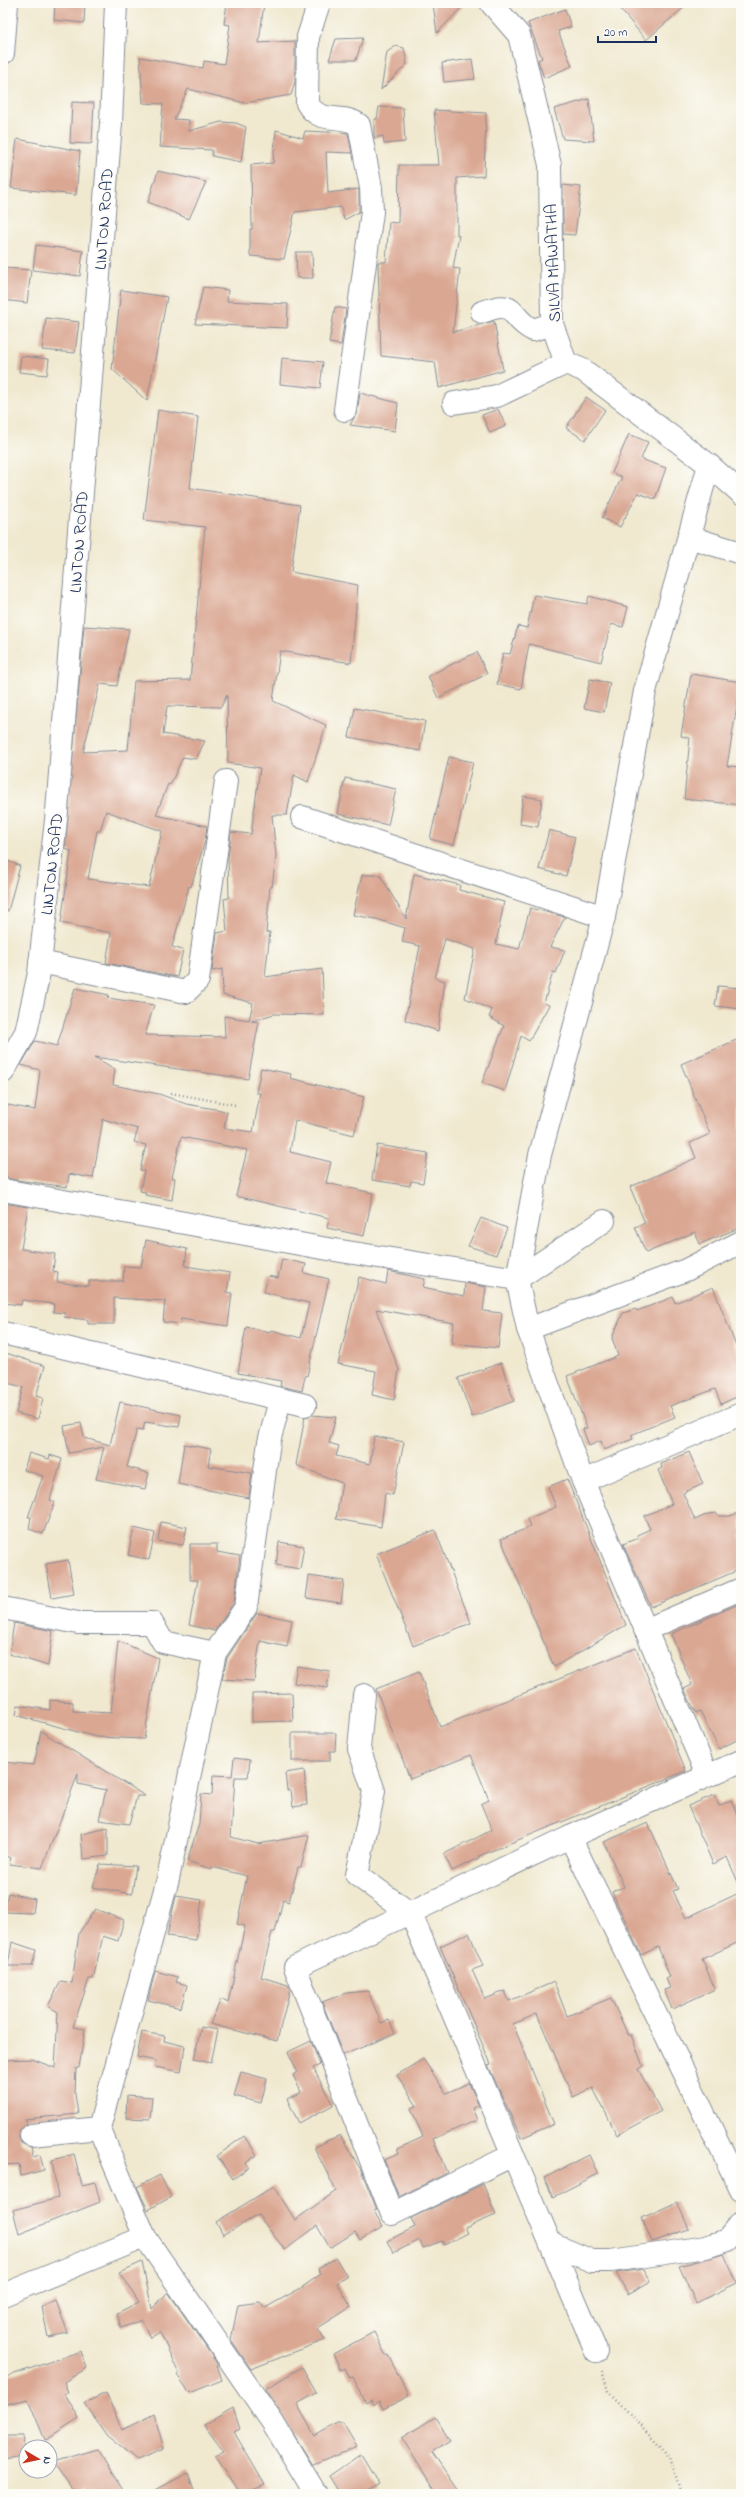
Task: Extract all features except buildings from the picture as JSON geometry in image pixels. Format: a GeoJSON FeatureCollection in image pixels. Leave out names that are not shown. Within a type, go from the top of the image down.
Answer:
{"type":"FeatureCollection","features":[{"type":"Feature","properties":{"kind":"street"},"geometry":{"type":"LineString","coordinates":[[3,53],[7,3]]}},
{"type":"Feature","properties":{"kind":"street","name":"LINTON ROAD"},"geometry":{"type":"LineString","coordinates":[[3,1072],[26,1032],[40,962],[58,803],[111,123],[116,3]]}},
{"type":"Feature","properties":{"kind":"street"},"geometry":{"type":"LineString","coordinates":[[319,3],[308,37],[307,103],[312,111],[323,117],[352,120],[359,125],[371,188],[372,212],[344,410]]}},
{"type":"Feature","properties":{"kind":"street","name":"SILVA MAWATHA"},"geometry":{"type":"LineString","coordinates":[[491,3],[519,35],[550,165],[552,324],[566,363]]}},
{"type":"Feature","properties":{"kind":"street"},"geometry":{"type":"LineString","coordinates":[[482,312],[499,306],[510,308],[526,326],[533,330],[552,324]]}},
{"type":"Feature","properties":{"kind":"street"},"geometry":{"type":"LineString","coordinates":[[454,403],[497,396],[566,363],[583,370],[709,465],[741,493]]}},
{"type":"Feature","properties":{"kind":"street"},"geometry":{"type":"LineString","coordinates":[[707,1776],[583,1481],[528,1329],[517,1279],[540,1155],[604,917],[645,691],[709,465]]}},
{"type":"Feature","properties":{"kind":"street"},"geometry":{"type":"LineString","coordinates":[[689,537],[741,553]]}},
{"type":"Feature","properties":{"kind":"street"},"geometry":{"type":"LineString","coordinates":[[40,962],[186,992],[198,980],[226,781]]}},
{"type":"Feature","properties":{"kind":"street"},"geometry":{"type":"LineString","coordinates":[[302,817],[604,917]]}},
{"type":"Feature","properties":{"kind":"street"},"geometry":{"type":"LineString","coordinates":[[3,1190],[322,1248],[517,1279],[604,1221]]}},
{"type":"Feature","properties":{"kind":"street"},"geometry":{"type":"LineString","coordinates":[[528,1329],[686,1270],[741,1242]]}},
{"type":"Feature","properties":{"kind":"street"},"geometry":{"type":"LineString","coordinates":[[3,1333],[304,1406]]}},
{"type":"Feature","properties":{"kind":"street"},"geometry":{"type":"LineString","coordinates":[[280,1400],[269,1442],[246,1607],[215,1653],[168,1879],[99,2128],[145,2237],[273,2423],[316,2494]]}},
{"type":"Feature","properties":{"kind":"street"},"geometry":{"type":"LineString","coordinates":[[583,1481],[741,1414]]}},
{"type":"Feature","properties":{"kind":"street"},"geometry":{"type":"LineString","coordinates":[[645,1630],[741,1589]]}},
{"type":"Feature","properties":{"kind":"street"},"geometry":{"type":"LineString","coordinates":[[3,1608],[78,1623],[152,1623],[163,1642],[215,1653]]}},
{"type":"Feature","properties":{"kind":"street"},"geometry":{"type":"LineString","coordinates":[[364,1695],[359,1749],[374,1791],[357,1875],[411,1914],[596,2351]]}},
{"type":"Feature","properties":{"kind":"street"},"geometry":{"type":"LineString","coordinates":[[513,2155],[392,2214],[295,1967],[411,1914],[570,1837],[741,1761]]}},
{"type":"Feature","properties":{"kind":"street"},"geometry":{"type":"LineString","coordinates":[[570,1837],[741,2190]]}},
{"type":"Feature","properties":{"kind":"street"},"geometry":{"type":"LineString","coordinates":[[31,2135],[99,2128]]}},
{"type":"Feature","properties":{"kind":"street"},"geometry":{"type":"LineString","coordinates":[[551,2244],[592,2262],[611,2261],[706,2247],[727,2240],[741,2223]]}},
{"type":"Feature","properties":{"kind":"street"},"geometry":{"type":"LineString","coordinates":[[3,2295],[145,2237]]}},
{"type":"Feature","properties":{"kind":"path"},"geometry":{"type":"LineString","coordinates":[[171,1092],[236,1105]]}},
{"type":"Feature","properties":{"kind":"path"},"geometry":{"type":"LineString","coordinates":[[596,2351],[608,2391],[670,2456],[681,2494]]}},
{"type":"Feature","properties":{"kind":"path"},"geometry":{"type":"LineString","coordinates":[[740,2494],[741,2482]]}}]}
